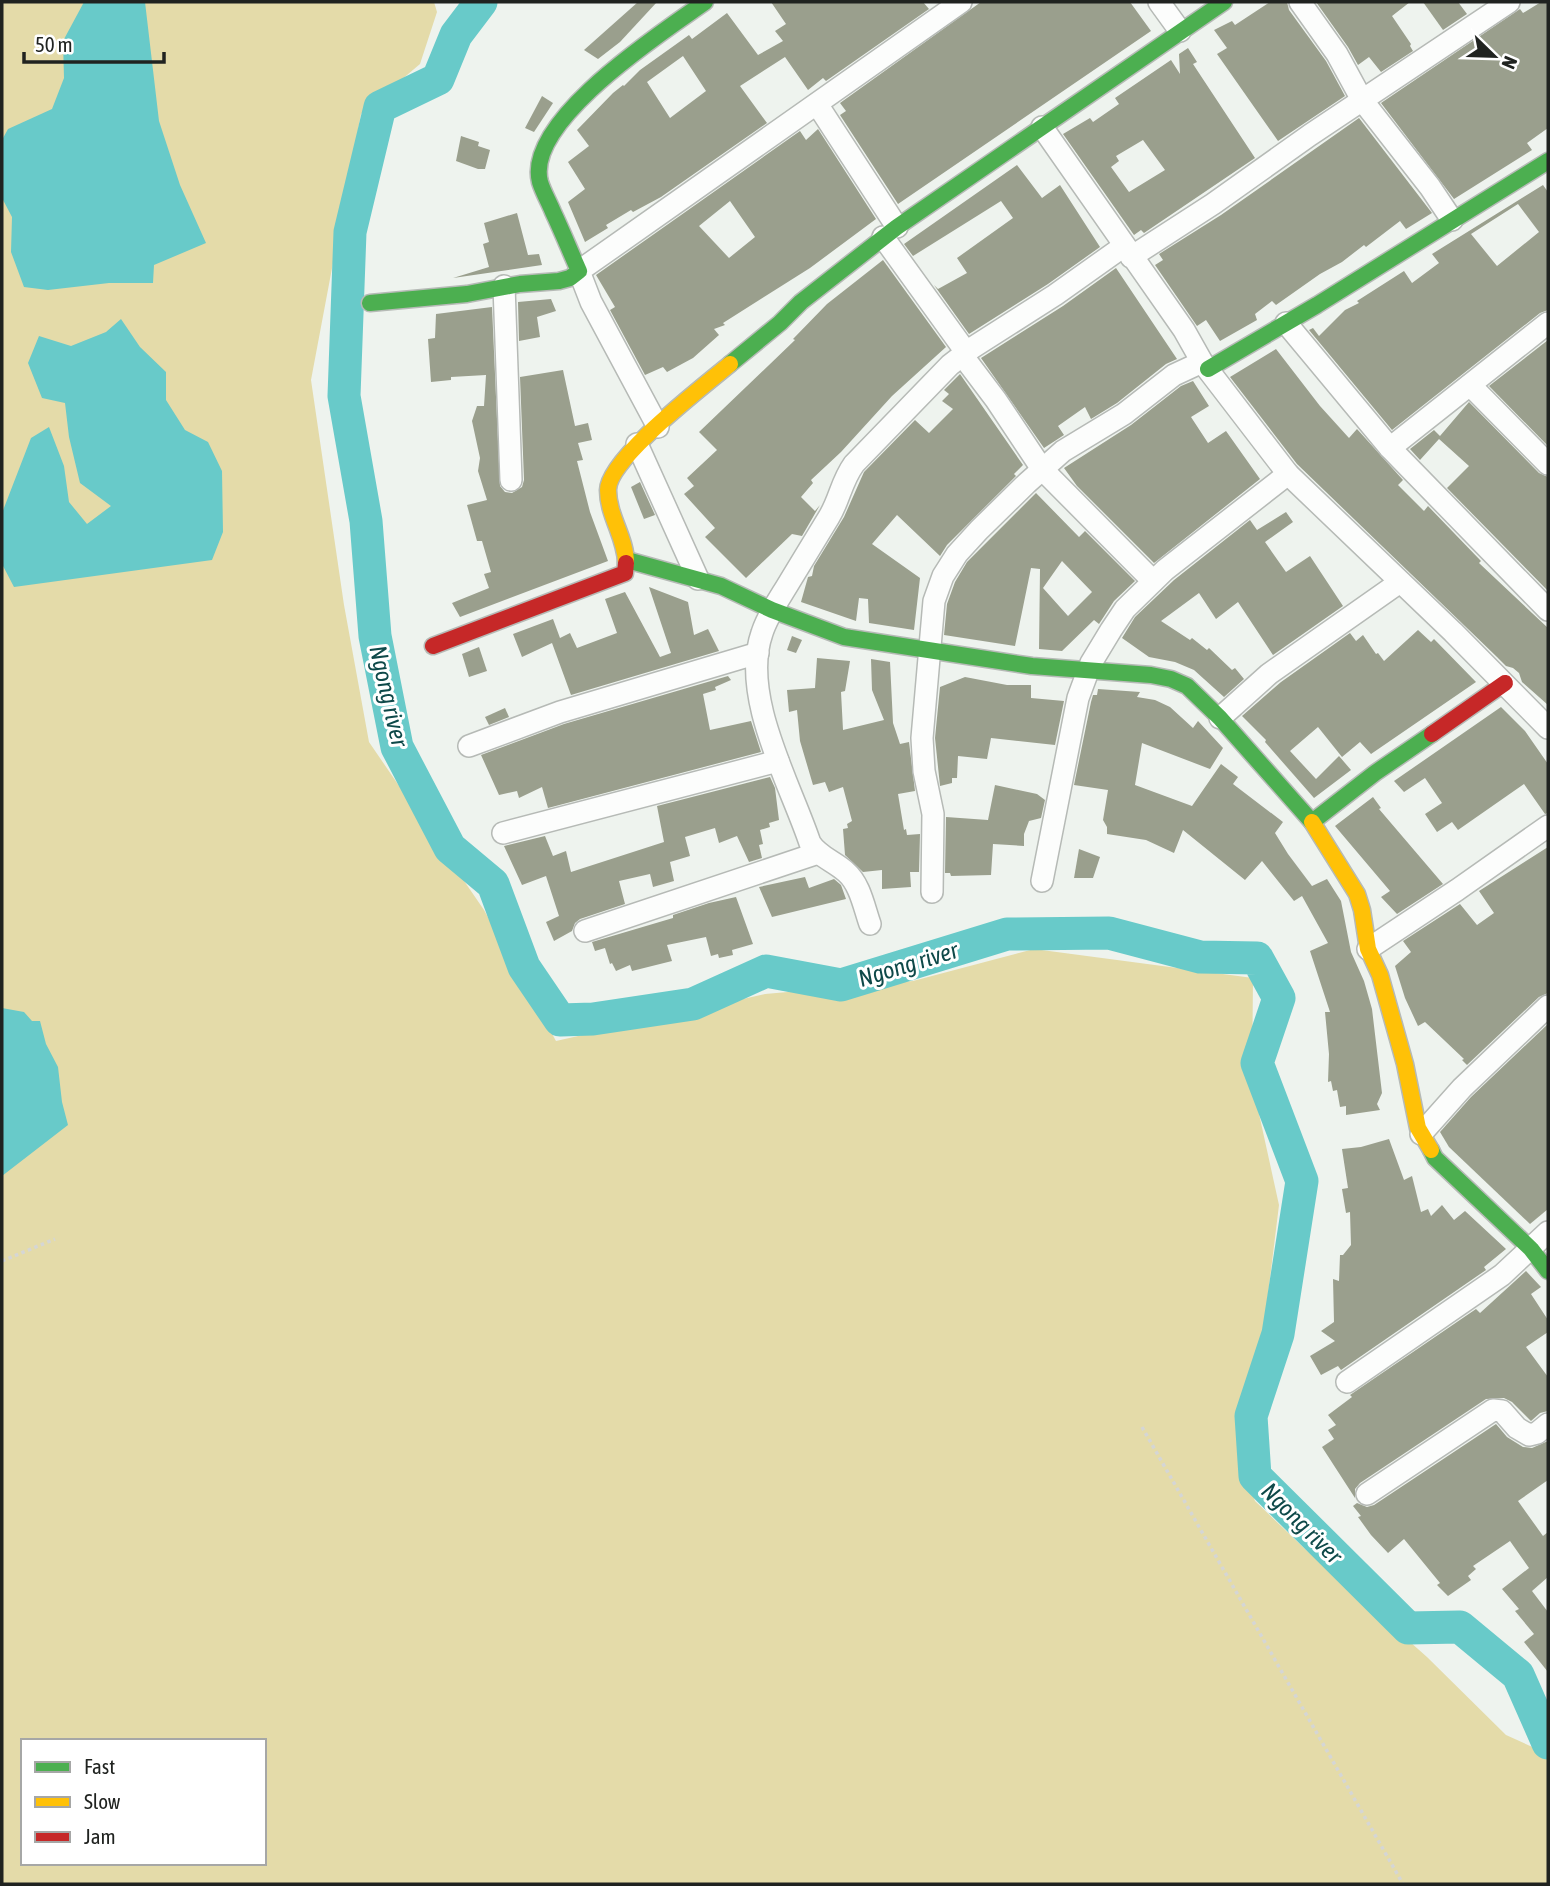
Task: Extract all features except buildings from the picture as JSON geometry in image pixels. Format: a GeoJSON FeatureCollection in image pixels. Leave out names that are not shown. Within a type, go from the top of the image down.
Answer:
{"type":"FeatureCollection","features":[{"type":"Feature","properties":{"kind":"street"},"geometry":{"type":"LineString","coordinates":[[658,427],[591,302],[539,180],[537,166],[557,124],[585,93],[705,2]]}},
{"type":"Feature","properties":{"kind":"street"},"geometry":{"type":"LineString","coordinates":[[370,303],[467,294],[504,286],[570,278],[961,2]]}},
{"type":"Feature","properties":{"kind":"street"},"geometry":{"type":"LineString","coordinates":[[1159,2],[1180,31]]}},
{"type":"Feature","properties":{"kind":"street"},"geometry":{"type":"LineString","coordinates":[[433,646],[625,573],[627,560],[607,490],[610,476],[619,462],[801,302],[890,232],[1224,2]]}},
{"type":"Feature","properties":{"kind":"street"},"geometry":{"type":"LineString","coordinates":[[1300,2],[1337,54],[1362,100],[1430,187],[1452,220]]}},
{"type":"Feature","properties":{"kind":"street"},"geometry":{"type":"LineString","coordinates":[[870,924],[852,879],[818,853],[810,843],[778,761],[759,699],[758,653],[761,634],[772,610],[830,515],[842,483],[854,464],[943,372],[964,354],[1055,295],[1213,204],[1509,2]]}},
{"type":"Feature","properties":{"kind":"street"},"geometry":{"type":"LineString","coordinates":[[817,104],[964,354],[1042,469],[1153,581]]}},
{"type":"Feature","properties":{"kind":"street"},"geometry":{"type":"LineString","coordinates":[[1042,127],[1184,330],[1205,366],[1288,474],[1505,683],[1548,728]]}},
{"type":"Feature","properties":{"kind":"street"},"geometry":{"type":"LineString","coordinates":[[932,892],[933,814],[924,771],[922,738],[934,601],[943,576],[957,554],[1063,451],[1124,414],[1159,385],[1205,366],[1286,323],[1548,161]]}},
{"type":"Feature","properties":{"kind":"street"},"geometry":{"type":"LineString","coordinates":[[504,286],[511,480]]}},
{"type":"Feature","properties":{"kind":"street"},"geometry":{"type":"LineString","coordinates":[[1286,323],[1390,447],[1548,610]]}},
{"type":"Feature","properties":{"kind":"street"},"geometry":{"type":"LineString","coordinates":[[1390,447],[1548,323]]}},
{"type":"Feature","properties":{"kind":"street"},"geometry":{"type":"LineString","coordinates":[[1470,385],[1548,464]]}},
{"type":"Feature","properties":{"kind":"street"},"geometry":{"type":"LineString","coordinates":[[638,444],[698,579]]}},
{"type":"Feature","properties":{"kind":"street"},"geometry":{"type":"LineString","coordinates":[[1042,881],[1078,698],[1088,671],[1111,630],[1125,610],[1153,581],[1288,474]]}},
{"type":"Feature","properties":{"kind":"street"},"geometry":{"type":"LineString","coordinates":[[627,560],[733,591],[772,610],[844,637],[1032,666],[1151,674],[1171,678],[1186,686],[1220,718],[1312,822],[1357,894],[1368,949],[1380,975],[1421,1134],[1435,1157],[1531,1249],[1548,1271]]}},
{"type":"Feature","properties":{"kind":"street"},"geometry":{"type":"LineString","coordinates":[[1220,718],[1269,674],[1400,582]]}},
{"type":"Feature","properties":{"kind":"street"},"geometry":{"type":"LineString","coordinates":[[469,746],[560,712],[758,653]]}},
{"type":"Feature","properties":{"kind":"street"},"geometry":{"type":"LineString","coordinates":[[1312,822],[1375,773],[1505,683]]}},
{"type":"Feature","properties":{"kind":"street"},"geometry":{"type":"LineString","coordinates":[[503,833],[778,761]]}},
{"type":"Feature","properties":{"kind":"street"},"geometry":{"type":"LineString","coordinates":[[1368,949],[1548,826]]}},
{"type":"Feature","properties":{"kind":"street"},"geometry":{"type":"LineString","coordinates":[[585,931],[818,853]]}},
{"type":"Feature","properties":{"kind":"street"},"geometry":{"type":"LineString","coordinates":[[1421,1134],[1471,1078],[1548,1006]]}},
{"type":"Feature","properties":{"kind":"street"},"geometry":{"type":"LineString","coordinates":[[1347,1381],[1502,1275],[1548,1232]]}},
{"type":"Feature","properties":{"kind":"street"},"geometry":{"type":"LineString","coordinates":[[1367,1494],[1493,1410],[1502,1411],[1517,1428],[1529,1435],[1537,1433],[1548,1424]]}},
{"type":"Feature","properties":{"kind":"path"},"geometry":{"type":"LineString","coordinates":[[2,1261],[55,1239]]}},
{"type":"Feature","properties":{"kind":"path"},"geometry":{"type":"LineString","coordinates":[[1142,1427],[1403,1884]]}},
{"type":"Feature","properties":{"kind":"shaded area"},"geometry":{"type":"Polygon","coordinates":[[[2,2],[434,2],[437,12],[420,64],[361,114],[311,380],[344,605],[369,742],[484,910],[556,1041],[765,994],[913,981],[1034,949],[1253,978],[1252,1082],[1279,1205],[1264,1327],[1237,1452],[1255,1501],[1427,1657],[1506,1735],[1548,1754],[1548,1884],[2,1884],[2,2]]]}},
{"type":"Feature","properties":{"kind":"water"},"geometry":{"type":"Polygon","coordinates":[[[84,2],[145,2],[159,121],[180,185],[206,243],[154,265],[153,283],[109,283],[48,290],[24,287],[11,252],[12,217],[2,198],[2,140],[8,129],[52,109],[64,78],[63,41],[84,2]]]}},
{"type":"Feature","properties":{"kind":"water"},"geometry":{"type":"Polygon","coordinates":[[[121,319],[140,347],[166,372],[166,400],[185,430],[208,442],[222,471],[223,532],[212,560],[14,587],[2,564],[2,513],[31,438],[49,427],[64,466],[69,502],[87,524],[111,506],[80,483],[69,437],[65,403],[42,398],[28,363],[39,336],[71,346],[106,332],[121,319]]]}},
{"type":"Feature","properties":{"kind":"water"},"geometry":{"type":"Polygon","coordinates":[[[2,1008],[24,1012],[32,1021],[40,1021],[46,1044],[58,1067],[68,1125],[2,1176],[2,1008]]]}},
{"type":"Feature","properties":{"kind":"waterway","name":"Ngong river"},"geometry":{"type":"LineString","coordinates":[[481,2],[456,35],[438,79],[380,107],[350,232],[344,396],[366,521],[375,636],[397,747],[450,848],[493,884],[524,967],[560,1020],[593,1019],[693,1004],[766,971],[841,985],[1007,934],[1109,933],[1200,957],[1257,958],[1279,998],[1257,1063],[1302,1181],[1278,1334],[1251,1416],[1255,1476],[1408,1628],[1460,1627],[1518,1675],[1548,1743]]}},
{"type":"Feature","properties":{"kind":"traffic: fast"},"geometry":{"type":"LineString","coordinates":[[370,303],[467,294],[520,284],[559,281],[570,278],[579,271],[540,182],[541,158],[553,132],[574,106],[601,80],[705,2]]}},
{"type":"Feature","properties":{"kind":"traffic: fast"},"geometry":{"type":"LineString","coordinates":[[730,364],[801,302],[897,227],[1224,2]]}},
{"type":"Feature","properties":{"kind":"traffic: fast"},"geometry":{"type":"LineString","coordinates":[[1208,369],[1317,305],[1548,161]]}},
{"type":"Feature","properties":{"kind":"traffic: fast"},"geometry":{"type":"LineString","coordinates":[[627,560],[721,586],[772,610],[844,637],[1032,666],[1151,675],[1171,679],[1187,686],[1220,718],[1312,822],[1375,773],[1432,734]]}},
{"type":"Feature","properties":{"kind":"traffic: fast"},"geometry":{"type":"LineString","coordinates":[[1431,1150],[1435,1158],[1531,1249],[1548,1271]]}},
{"type":"Feature","properties":{"kind":"traffic: slow"},"geometry":{"type":"LineString","coordinates":[[626,563],[609,500],[608,490],[612,477],[640,442],[730,364]]}},
{"type":"Feature","properties":{"kind":"traffic: slow"},"geometry":{"type":"LineString","coordinates":[[1312,822],[1357,894],[1368,949],[1380,975],[1405,1064],[1418,1128],[1431,1150]]}},
{"type":"Feature","properties":{"kind":"traffic: jam"},"geometry":{"type":"LineString","coordinates":[[433,646],[625,573],[626,563]]}},
{"type":"Feature","properties":{"kind":"traffic: jam"},"geometry":{"type":"LineString","coordinates":[[1432,734],[1505,683]]}}]}
